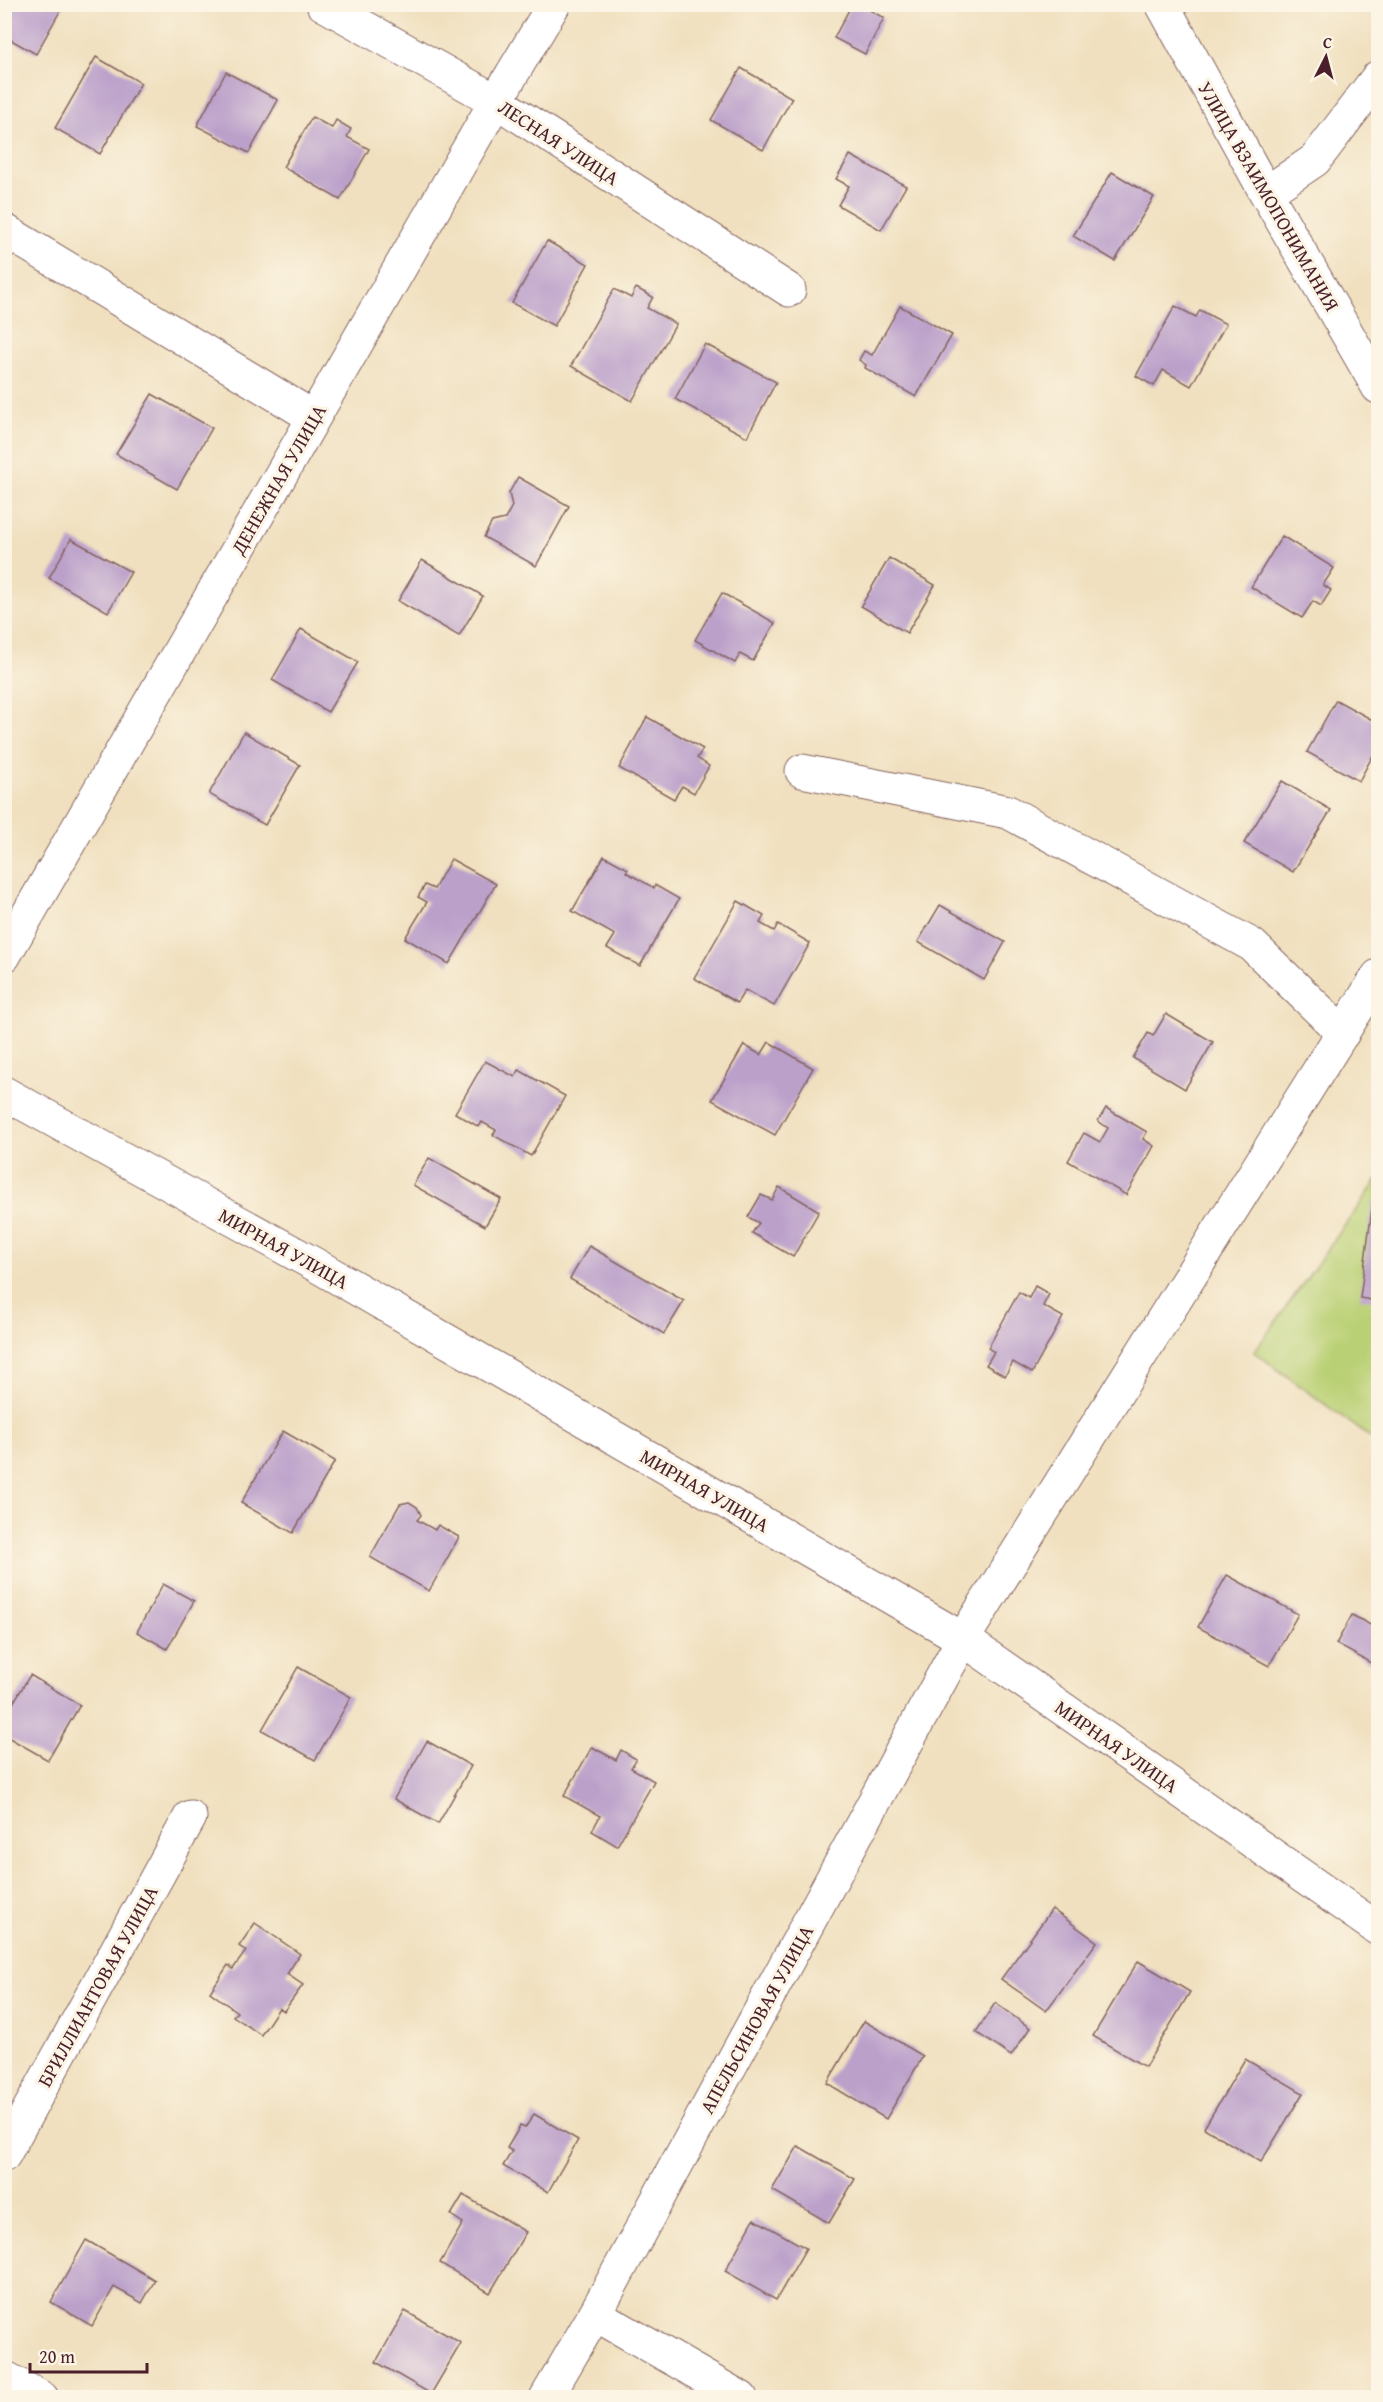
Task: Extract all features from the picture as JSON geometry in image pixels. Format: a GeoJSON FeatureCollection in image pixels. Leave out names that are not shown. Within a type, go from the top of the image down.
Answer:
{"type":"FeatureCollection","features":[{"type":"Feature","properties":{"kind":"street","name":"ЛЕСНАЯ УЛИЦА"},"geometry":{"type":"LineString","coordinates":[[323,4],[496,101],[789,290]]}},
{"type":"Feature","properties":{"kind":"street","name":"ДЕНЕЖНАЯ УЛИЦА"},"geometry":{"type":"LineString","coordinates":[[4,956],[313,417],[554,4]]}},
{"type":"Feature","properties":{"kind":"street","name":"УЛИЦА ВЗАИМОПОНИМАНИЯ"},"geometry":{"type":"LineString","coordinates":[[1162,4],[1266,193],[1378,387]]}},
{"type":"Feature","properties":{"kind":"street"},"geometry":{"type":"LineString","coordinates":[[1266,193],[1315,160],[1378,77]]}},
{"type":"Feature","properties":{"kind":"street"},"geometry":{"type":"LineString","coordinates":[[4,230],[313,417]]}},
{"type":"Feature","properties":{"kind":"street"},"geometry":{"type":"LineString","coordinates":[[802,771],[1008,812],[1252,945],[1343,1033]]}},
{"type":"Feature","properties":{"kind":"street","name":"АПЕЛЬСИНОВАЯ УЛИЦА"},"geometry":{"type":"LineString","coordinates":[[546,2397],[595,2314],[963,1639],[1378,976]]}},
{"type":"Feature","properties":{"kind":"street","name":"МИРНАЯ УЛИЦА"},"geometry":{"type":"LineString","coordinates":[[4,1093],[314,1264],[963,1639],[1378,1929]]}},
{"type":"Feature","properties":{"kind":"street","name":"БРИЛЛИАНТОВАЯ УЛИЦА"},"geometry":{"type":"LineString","coordinates":[[4,2155],[190,1816]]}},
{"type":"Feature","properties":{"kind":"street"},"geometry":{"type":"LineString","coordinates":[[595,2314],[741,2397]]}},
{"type":"Feature","properties":{"kind":"street"},"geometry":{"type":"LineString","coordinates":[[4,2377],[42,2397]]}},
{"type":"Feature","properties":{"kind":"green space"},"geometry":{"type":"Polygon","coordinates":[[[1378,1179],[1378,1443],[1254,1352],[1378,1179]]]}},
{"type":"Feature","properties":{"kind":"building"},"geometry":{"type":"Polygon","coordinates":[[[4,4],[64,4],[36,54],[4,36],[4,4]]]}},
{"type":"Feature","properties":{"kind":"building"},"geometry":{"type":"Polygon","coordinates":[[[852,4],[859,4],[884,18],[865,54],[834,38],[852,4]]]}},
{"type":"Feature","properties":{"kind":"building"},"geometry":{"type":"Polygon","coordinates":[[[96,57],[141,83],[100,154],[55,128],[96,57]]]}},
{"type":"Feature","properties":{"kind":"building"},"geometry":{"type":"Polygon","coordinates":[[[741,68],[792,98],[763,150],[711,120],[741,68]]]}},
{"type":"Feature","properties":{"kind":"building"},"geometry":{"type":"Polygon","coordinates":[[[226,72],[278,100],[249,153],[197,126],[226,72]]]}},
{"type":"Feature","properties":{"kind":"building"},"geometry":{"type":"Polygon","coordinates":[[[312,117],[332,128],[336,120],[351,129],[347,137],[369,149],[340,200],[283,167],[312,117]]]}},
{"type":"Feature","properties":{"kind":"building"},"geometry":{"type":"Polygon","coordinates":[[[850,155],[906,186],[881,230],[838,205],[849,186],[836,179],[850,155]]]}},
{"type":"Feature","properties":{"kind":"building"},"geometry":{"type":"Polygon","coordinates":[[[1112,172],[1154,197],[1115,261],[1073,236],[1112,172]]]}},
{"type":"Feature","properties":{"kind":"building"},"geometry":{"type":"Polygon","coordinates":[[[547,241],[588,264],[554,326],[512,303],[547,241]]]}},
{"type":"Feature","properties":{"kind":"building"},"geometry":{"type":"Polygon","coordinates":[[[636,288],[653,297],[647,308],[676,324],[632,401],[571,366],[614,289],[631,298],[636,288]]]}},
{"type":"Feature","properties":{"kind":"building"},"geometry":{"type":"Polygon","coordinates":[[[900,306],[952,335],[916,397],[865,368],[866,365],[859,360],[864,351],[872,355],[900,306]]]}},
{"type":"Feature","properties":{"kind":"building"},"geometry":{"type":"Polygon","coordinates":[[[1175,306],[1196,317],[1200,310],[1226,324],[1191,386],[1163,370],[1154,386],[1136,376],[1175,306]]]}},
{"type":"Feature","properties":{"kind":"building"},"geometry":{"type":"Polygon","coordinates":[[[705,344],[776,382],[747,437],[675,399],[705,344]]]}},
{"type":"Feature","properties":{"kind":"building"},"geometry":{"type":"Polygon","coordinates":[[[152,394],[212,428],[177,489],[116,454],[152,394]]]}},
{"type":"Feature","properties":{"kind":"building"},"geometry":{"type":"Polygon","coordinates":[[[518,477],[569,506],[536,566],[484,537],[492,522],[505,519],[512,506],[509,493],[518,477]]]}},
{"type":"Feature","properties":{"kind":"building"},"geometry":{"type":"Polygon","coordinates":[[[1282,536],[1334,568],[1323,585],[1331,590],[1321,606],[1313,601],[1302,618],[1251,587],[1282,536]]]}},
{"type":"Feature","properties":{"kind":"building"},"geometry":{"type":"Polygon","coordinates":[[[71,539],[131,572],[108,612],[49,578],[71,539]]]}},
{"type":"Feature","properties":{"kind":"building"},"geometry":{"type":"Polygon","coordinates":[[[889,558],[935,585],[907,633],[861,606],[889,558]]]}},
{"type":"Feature","properties":{"kind":"building"},"geometry":{"type":"Polygon","coordinates":[[[422,560],[483,596],[459,636],[398,601],[422,560]]]}},
{"type":"Feature","properties":{"kind":"building"},"geometry":{"type":"Polygon","coordinates":[[[722,593],[775,623],[753,661],[740,654],[735,663],[695,640],[722,593]]]}},
{"type":"Feature","properties":{"kind":"building"},"geometry":{"type":"Polygon","coordinates":[[[301,629],[358,662],[328,712],[272,680],[301,629]]]}},
{"type":"Feature","properties":{"kind":"building"},"geometry":{"type":"Polygon","coordinates":[[[1336,700],[1378,723],[1378,746],[1359,781],[1307,752],[1336,700]]]}},
{"type":"Feature","properties":{"kind":"building"},"geometry":{"type":"Polygon","coordinates":[[[647,717],[703,749],[697,758],[709,766],[694,793],[682,786],[674,799],[619,768],[647,717]]]}},
{"type":"Feature","properties":{"kind":"building"},"geometry":{"type":"Polygon","coordinates":[[[244,732],[300,765],[265,825],[209,794],[244,732]]]}},
{"type":"Feature","properties":{"kind":"building"},"geometry":{"type":"Polygon","coordinates":[[[1282,781],[1331,810],[1293,872],[1244,843],[1282,781]]]}},
{"type":"Feature","properties":{"kind":"building"},"geometry":{"type":"Polygon","coordinates":[[[604,856],[628,869],[626,872],[679,899],[640,966],[607,948],[615,935],[572,911],[604,856]]]}},
{"type":"Feature","properties":{"kind":"building"},"geometry":{"type":"Polygon","coordinates":[[[451,859],[496,884],[449,964],[405,938],[427,902],[418,897],[425,885],[434,889],[451,859]]]}},
{"type":"Feature","properties":{"kind":"building"},"geometry":{"type":"Polygon","coordinates":[[[738,901],[764,916],[760,923],[774,931],[778,924],[810,943],[774,1006],[745,990],[737,1003],[694,978],[738,901]]]}},
{"type":"Feature","properties":{"kind":"building"},"geometry":{"type":"Polygon","coordinates":[[[940,905],[1005,942],[984,980],[918,942],[940,905]]]}},
{"type":"Feature","properties":{"kind":"building"},"geometry":{"type":"Polygon","coordinates":[[[1166,1014],[1213,1042],[1185,1089],[1133,1058],[1148,1033],[1153,1036],[1166,1014]]]}},
{"type":"Feature","properties":{"kind":"building"},"geometry":{"type":"Polygon","coordinates":[[[769,1042],[813,1068],[775,1135],[712,1100],[744,1045],[761,1055],[769,1042]]]}},
{"type":"Feature","properties":{"kind":"building"},"geometry":{"type":"Polygon","coordinates":[[[485,1061],[515,1077],[519,1070],[565,1096],[531,1156],[493,1135],[496,1130],[482,1122],[479,1127],[455,1113],[485,1061]]]}},
{"type":"Feature","properties":{"kind":"building"},"geometry":{"type":"Polygon","coordinates":[[[1106,1108],[1147,1132],[1143,1139],[1154,1146],[1126,1195],[1068,1161],[1084,1133],[1100,1142],[1108,1128],[1098,1121],[1106,1108]]]}},
{"type":"Feature","properties":{"kind":"building"},"geometry":{"type":"Polygon","coordinates":[[[429,1158],[501,1199],[485,1226],[413,1185],[429,1158]]]}},
{"type":"Feature","properties":{"kind":"building"},"geometry":{"type":"Polygon","coordinates":[[[779,1187],[819,1211],[793,1257],[752,1233],[759,1223],[748,1217],[761,1195],[772,1200],[779,1187]]]}},
{"type":"Feature","properties":{"kind":"building"},"geometry":{"type":"Polygon","coordinates":[[[1373,1201],[1378,1201],[1378,1301],[1360,1298],[1373,1201]]]}},
{"type":"Feature","properties":{"kind":"building"},"geometry":{"type":"Polygon","coordinates":[[[589,1246],[684,1301],[664,1334],[570,1279],[589,1246]]]}},
{"type":"Feature","properties":{"kind":"building"},"geometry":{"type":"Polygon","coordinates":[[[1035,1286],[1049,1294],[1043,1306],[1063,1317],[1032,1373],[1013,1362],[1005,1376],[986,1365],[994,1352],[988,1348],[1019,1292],[1029,1298],[1035,1286]]]}},
{"type":"Feature","properties":{"kind":"building"},"geometry":{"type":"Polygon","coordinates":[[[283,1431],[335,1461],[293,1533],[241,1503],[283,1431]]]}},
{"type":"Feature","properties":{"kind":"building"},"geometry":{"type":"Polygon","coordinates":[[[409,1502],[417,1507],[421,1515],[417,1520],[435,1530],[438,1525],[459,1537],[429,1591],[370,1557],[400,1504],[409,1502]]]}},
{"type":"Feature","properties":{"kind":"building"},"geometry":{"type":"Polygon","coordinates":[[[1227,1575],[1298,1614],[1269,1666],[1198,1627],[1227,1575]]]}},
{"type":"Feature","properties":{"kind":"building"},"geometry":{"type":"Polygon","coordinates":[[[163,1584],[194,1601],[167,1649],[137,1632],[163,1584]]]}},
{"type":"Feature","properties":{"kind":"building"},"geometry":{"type":"Polygon","coordinates":[[[1352,1615],[1378,1629],[1378,1667],[1336,1644],[1352,1615]]]}},
{"type":"Feature","properties":{"kind":"building"},"geometry":{"type":"Polygon","coordinates":[[[298,1667],[351,1697],[315,1760],[262,1730],[298,1667]]]}},
{"type":"Feature","properties":{"kind":"building"},"geometry":{"type":"Polygon","coordinates":[[[30,1675],[80,1705],[48,1760],[4,1735],[4,1718],[30,1675]]]}},
{"type":"Feature","properties":{"kind":"building"},"geometry":{"type":"Polygon","coordinates":[[[427,1741],[471,1766],[438,1824],[394,1799],[427,1741]]]}},
{"type":"Feature","properties":{"kind":"building"},"geometry":{"type":"Polygon","coordinates":[[[592,1747],[616,1760],[621,1750],[636,1759],[631,1768],[654,1781],[617,1846],[592,1831],[600,1816],[564,1796],[592,1747]]]}},
{"type":"Feature","properties":{"kind":"building"},"geometry":{"type":"Polygon","coordinates":[[[1052,1909],[1097,1942],[1046,2011],[1001,1979],[1052,1909]]]}},
{"type":"Feature","properties":{"kind":"building"},"geometry":{"type":"Polygon","coordinates":[[[255,1923],[300,1954],[287,1974],[303,1985],[284,2011],[279,2008],[261,2035],[233,2016],[237,2012],[210,1992],[228,1965],[233,1969],[246,1951],[239,1946],[255,1923]]]}},
{"type":"Feature","properties":{"kind":"building"},"geometry":{"type":"Polygon","coordinates":[[[1138,1961],[1190,1992],[1145,2067],[1093,2036],[1138,1961]]]}},
{"type":"Feature","properties":{"kind":"building"},"geometry":{"type":"Polygon","coordinates":[[[995,2003],[1030,2028],[1011,2056],[976,2032],[995,2003]]]}},
{"type":"Feature","properties":{"kind":"building"},"geometry":{"type":"Polygon","coordinates":[[[864,2021],[923,2056],[886,2119],[827,2083],[864,2021]]]}},
{"type":"Feature","properties":{"kind":"building"},"geometry":{"type":"Polygon","coordinates":[[[1245,2059],[1303,2093],[1261,2162],[1204,2128],[1245,2059]]]}},
{"type":"Feature","properties":{"kind":"building"},"geometry":{"type":"Polygon","coordinates":[[[534,2114],[578,2140],[548,2192],[503,2166],[512,2151],[507,2148],[520,2126],[525,2128],[534,2114]]]}},
{"type":"Feature","properties":{"kind":"building"},"geometry":{"type":"Polygon","coordinates":[[[798,2146],[855,2179],[829,2223],[772,2190],[798,2146]]]}},
{"type":"Feature","properties":{"kind":"building"},"geometry":{"type":"Polygon","coordinates":[[[463,2195],[526,2232],[490,2293],[440,2263],[463,2223],[451,2215],[463,2195]]]}},
{"type":"Feature","properties":{"kind":"building"},"geometry":{"type":"Polygon","coordinates":[[[754,2219],[806,2248],[776,2300],[725,2271],[754,2219]]]}},
{"type":"Feature","properties":{"kind":"building"},"geometry":{"type":"Polygon","coordinates":[[[86,2240],[155,2280],[142,2303],[114,2287],[92,2326],[51,2302],[86,2240]]]}},
{"type":"Feature","properties":{"kind":"building"},"geometry":{"type":"Polygon","coordinates":[[[405,2311],[461,2343],[431,2394],[376,2362],[405,2311]]]}}]}
